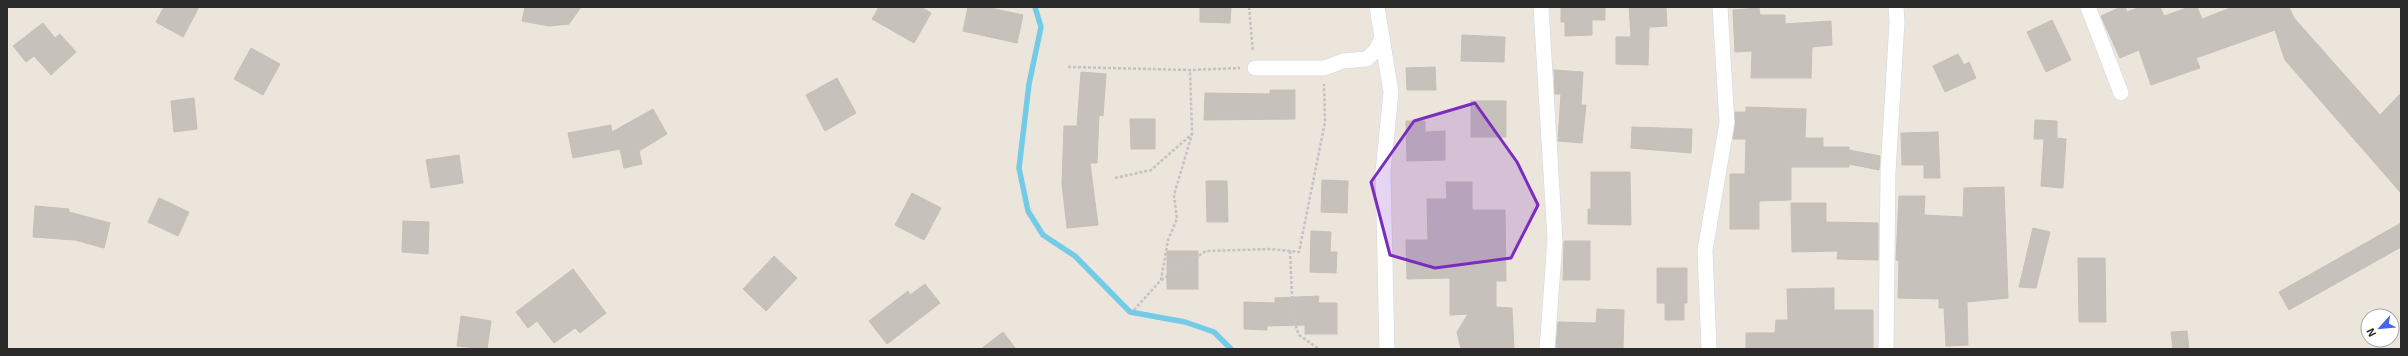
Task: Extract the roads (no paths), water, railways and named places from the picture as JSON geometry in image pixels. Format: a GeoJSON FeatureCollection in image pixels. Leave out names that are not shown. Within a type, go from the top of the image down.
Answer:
{"type":"FeatureCollection","features":[{"type":"Feature","properties":{"kind":"street"},"geometry":{"type":"LineString","coordinates":[[1377,7],[1391,92],[1383,172],[1387,349]]}},
{"type":"Feature","properties":{"kind":"street"},"geometry":{"type":"LineString","coordinates":[[1541,7],[1555,240],[1547,349]]}},
{"type":"Feature","properties":{"kind":"street"},"geometry":{"type":"LineString","coordinates":[[1709,349],[1705,250],[1727,123],[1720,7]]}},
{"type":"Feature","properties":{"kind":"street"},"geometry":{"type":"LineString","coordinates":[[1886,349],[1888,172],[1898,22],[1896,7]]}},
{"type":"Feature","properties":{"kind":"street"},"geometry":{"type":"LineString","coordinates":[[2088,7],[2121,93]]}},
{"type":"Feature","properties":{"kind":"street"},"geometry":{"type":"LineString","coordinates":[[1255,68],[1324,68],[1343,61],[1367,59],[1376,50],[1382,38]]}},
{"type":"Feature","properties":{"kind":"waterway"},"geometry":{"type":"LineString","coordinates":[[1035,7],[1041,27],[1029,84],[1019,168],[1028,211],[1043,235],[1075,256],[1130,312],[1185,322],[1214,332],[1231,349]]}}]}
